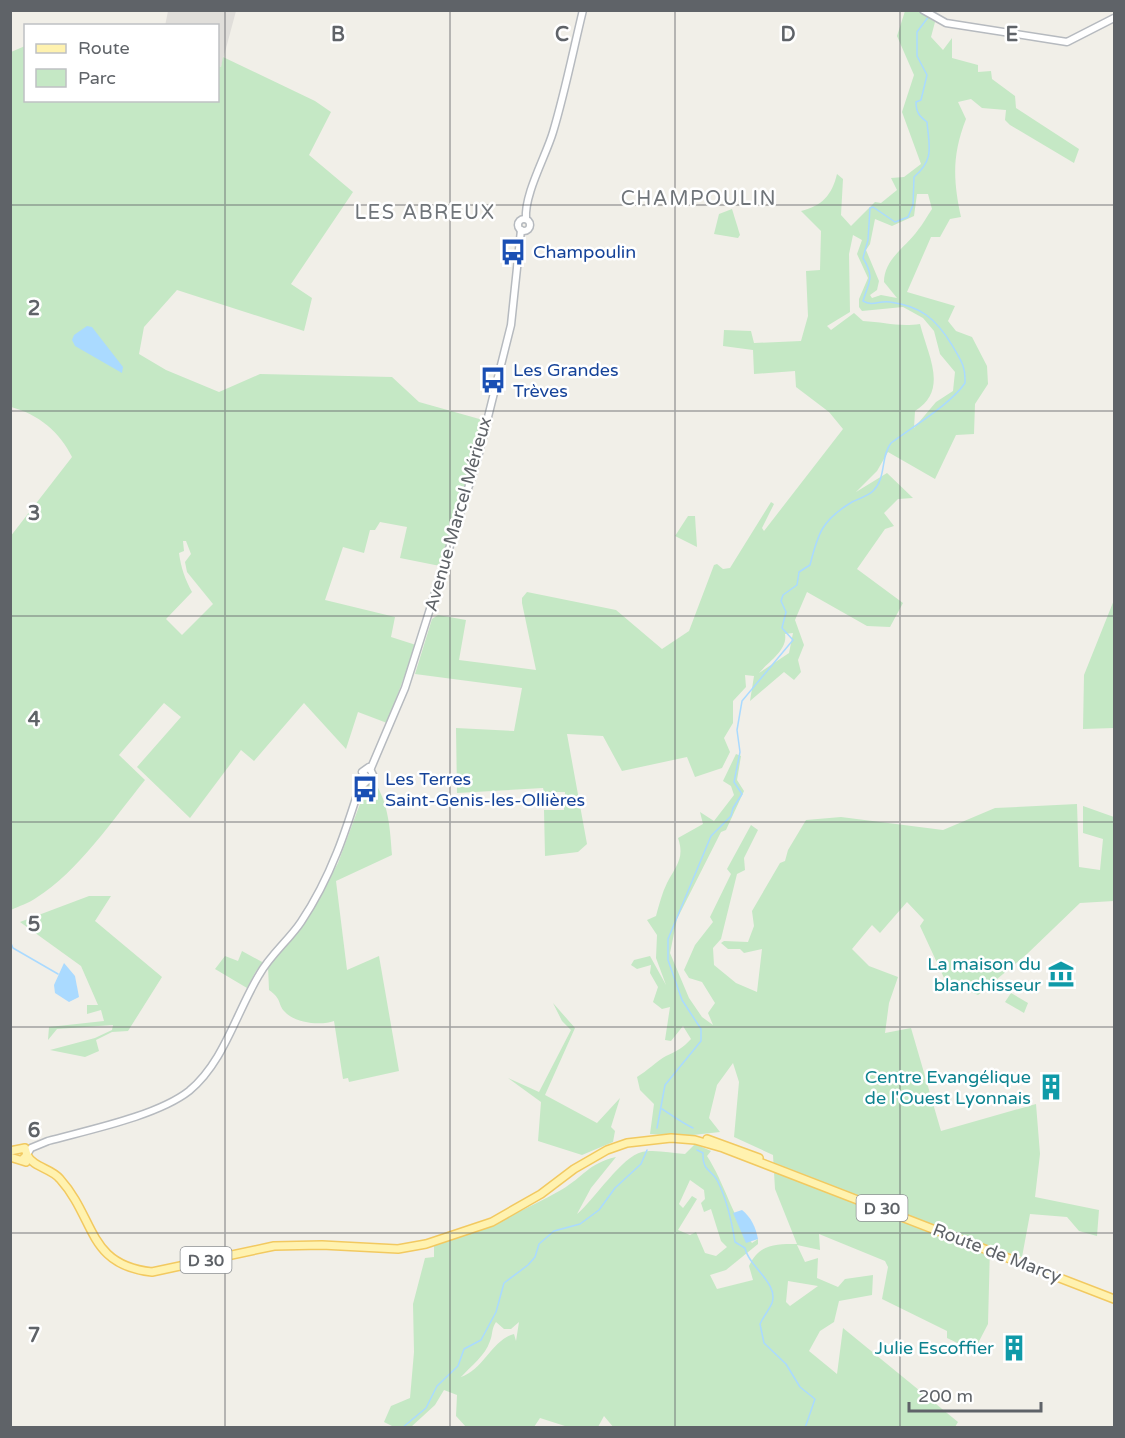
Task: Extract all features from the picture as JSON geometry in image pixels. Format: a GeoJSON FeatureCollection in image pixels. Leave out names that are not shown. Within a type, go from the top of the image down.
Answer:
{"type":"FeatureCollection","features":[{"type":"Feature","properties":{"kind":"main road","name":"Avenue Marcel Mérieux"},"geometry":{"type":"LineString","coordinates":[[19,1154],[29,1144],[37,1144],[160,1108],[189,1091],[205,1075],[216,1059],[260,973],[300,923],[327,880],[359,791],[366,777],[373,775],[369,768],[405,688],[478,456],[511,325],[521,230],[518,222],[526,219],[529,200],[570,73],[583,10]]}},
{"type":"Feature","properties":{"kind":"main road"},"geometry":{"type":"LineString","coordinates":[[926,13],[946,23],[1067,42],[1114,18]]}},
{"type":"Feature","properties":{"kind":"main road","name":"Route de Marcy"},"geometry":{"type":"LineString","coordinates":[[19,1154],[60,1178],[78,1204],[102,1249],[121,1265],[136,1270],[168,1270],[274,1246],[398,1248],[426,1244],[492,1222],[542,1194],[574,1169],[607,1150],[648,1139],[698,1140],[1114,1299]]}},
{"type":"Feature","properties":{"kind":"shaded area"},"geometry":{"type":"Polygon","coordinates":[[[168,11],[236,11],[221,67],[219,66],[219,24],[165,24],[168,11]]]}},
{"type":"Feature","properties":{"kind":"green space"},"geometry":{"type":"Polygon","coordinates":[[[905,11],[919,11],[935,22],[931,37],[943,50],[952,38],[952,58],[978,65],[978,72],[991,71],[992,79],[1015,96],[1016,108],[1079,149],[1074,163],[1010,125],[1005,120],[1006,110],[982,108],[971,99],[958,102],[966,119],[958,144],[955,168],[956,191],[961,217],[950,219],[940,237],[931,237],[907,292],[955,306],[948,321],[956,331],[972,337],[987,366],[988,384],[975,404],[974,434],[956,435],[935,479],[888,452],[877,471],[856,492],[887,473],[913,498],[898,499],[884,513],[894,526],[885,529],[857,569],[903,603],[890,627],[867,626],[807,592],[795,620],[804,645],[798,660],[801,672],[794,680],[784,672],[750,701],[754,676],[745,675],[746,687],[733,701],[733,723],[724,738],[730,752],[722,768],[695,777],[687,757],[622,771],[603,736],[567,734],[587,844],[578,852],[545,856],[544,810],[564,810],[565,792],[544,792],[543,788],[457,793],[456,728],[514,731],[522,688],[415,674],[432,619],[438,615],[466,620],[459,660],[536,670],[522,603],[522,598],[527,592],[616,610],[662,649],[689,631],[714,565],[717,564],[723,569],[730,568],[771,502],[774,504],[762,528],[764,531],[843,429],[829,412],[796,387],[795,371],[754,374],[753,350],[723,346],[724,330],[751,331],[754,343],[801,341],[808,316],[806,271],[820,270],[821,231],[801,211],[820,203],[829,194],[837,174],[843,179],[841,215],[851,226],[875,202],[881,203],[897,190],[891,178],[904,177],[921,164],[902,112],[914,75],[897,36],[905,11]],[[917,194],[914,216],[892,226],[875,219],[870,244],[866,250],[879,281],[877,290],[870,295],[872,298],[881,295],[897,298],[884,282],[885,274],[896,254],[920,228],[932,209],[928,194],[917,194]],[[853,235],[849,254],[850,312],[827,326],[831,330],[854,313],[863,321],[898,325],[920,324],[931,360],[934,383],[925,403],[915,411],[914,428],[936,402],[953,391],[955,372],[940,354],[934,331],[923,318],[903,307],[862,311],[859,307],[859,299],[868,278],[857,254],[862,240],[853,235]],[[793,633],[785,634],[780,650],[759,673],[789,653],[793,633]]]}},
{"type":"Feature","properties":{"kind":"green space"},"geometry":{"type":"Polygon","coordinates":[[[24,46],[24,102],[219,102],[219,66],[221,67],[223,57],[315,101],[331,112],[309,155],[353,192],[291,284],[312,298],[304,331],[177,290],[144,327],[139,354],[166,370],[219,392],[260,374],[392,377],[419,402],[483,420],[473,464],[440,566],[400,558],[407,527],[380,522],[375,530],[370,530],[364,553],[343,547],[325,600],[395,617],[391,637],[416,645],[387,723],[358,712],[346,749],[304,703],[254,761],[241,750],[190,818],[137,767],[181,717],[164,703],[119,755],[145,780],[95,844],[66,874],[36,898],[11,910],[10,537],[72,457],[55,432],[47,425],[30,414],[11,407],[11,52],[24,46]],[[183,541],[184,551],[179,553],[192,592],[166,619],[182,635],[213,604],[187,572],[185,562],[191,554],[186,541],[183,541]]]}},
{"type":"Feature","properties":{"kind":"green space"},"geometry":{"type":"Polygon","coordinates":[[[732,209],[740,235],[738,238],[714,234],[719,214],[732,209]]]}},
{"type":"Feature","properties":{"kind":"green space"},"geometry":{"type":"Polygon","coordinates":[[[688,516],[695,516],[697,547],[675,536],[688,516]]]}},
{"type":"Feature","properties":{"kind":"green space"},"geometry":{"type":"Polygon","coordinates":[[[1114,600],[1114,728],[1083,729],[1084,675],[1114,600]]]}},
{"type":"Feature","properties":{"kind":"green space"},"geometry":{"type":"Polygon","coordinates":[[[736,754],[741,756],[737,780],[744,791],[726,830],[721,832],[677,919],[670,953],[689,998],[702,1017],[713,1025],[708,1013],[715,1003],[702,982],[689,978],[684,970],[695,945],[713,922],[710,917],[731,874],[727,869],[751,825],[758,830],[744,858],[745,870],[737,874],[721,939],[713,948],[714,965],[736,983],[757,992],[762,949],[744,953],[740,949],[728,949],[721,943],[724,941],[748,942],[754,926],[752,911],[780,863],[785,861],[788,850],[806,820],[841,817],[943,830],[995,808],[1077,804],[1079,867],[1100,870],[1103,839],[1083,833],[1083,806],[1114,817],[1114,901],[1080,903],[1027,954],[978,995],[945,980],[920,926],[924,920],[907,902],[880,933],[872,925],[852,949],[869,966],[898,977],[889,1003],[885,1033],[911,1028],[941,1131],[1036,1104],[1040,1154],[1035,1197],[1099,1210],[1097,1236],[1079,1231],[1067,1217],[1030,1214],[1022,1257],[990,1247],[988,1324],[974,1351],[947,1338],[947,1331],[882,1299],[888,1267],[885,1261],[819,1234],[820,1250],[797,1245],[805,1262],[818,1258],[817,1278],[838,1287],[845,1279],[873,1275],[872,1295],[839,1301],[834,1322],[820,1331],[809,1351],[837,1374],[843,1328],[958,1422],[955,1427],[614,1428],[604,1416],[598,1427],[568,1427],[540,1418],[534,1427],[466,1427],[456,1416],[457,1395],[444,1390],[435,1405],[411,1427],[394,1427],[384,1422],[391,1406],[410,1398],[414,1352],[413,1304],[425,1258],[434,1257],[434,1245],[530,1207],[569,1185],[599,1163],[616,1157],[591,1188],[577,1214],[617,1169],[634,1155],[652,1151],[685,1154],[695,1144],[711,1151],[707,1156],[739,1222],[752,1243],[758,1239],[758,1244],[726,1270],[710,1275],[717,1289],[753,1280],[749,1266],[763,1249],[775,1245],[797,1244],[775,1189],[773,1155],[734,1137],[739,1082],[733,1063],[717,1085],[709,1118],[720,1132],[684,1136],[650,1134],[654,1104],[640,1090],[637,1077],[691,1039],[683,1026],[671,1041],[665,1040],[670,1007],[662,1009],[653,1002],[658,987],[650,973],[651,965],[637,969],[631,965],[634,960],[650,956],[666,985],[656,958],[657,935],[647,920],[656,916],[665,887],[680,857],[678,838],[703,824],[700,812],[714,821],[734,795],[731,786],[723,781],[736,754]],[[690,1180],[679,1204],[683,1208],[692,1196],[697,1199],[678,1230],[690,1235],[696,1232],[705,1253],[716,1256],[727,1247],[721,1241],[711,1209],[704,1212],[701,1203],[705,1199],[704,1190],[690,1180]],[[788,1281],[786,1302],[790,1306],[818,1286],[788,1281]],[[496,1322],[485,1351],[461,1377],[476,1368],[507,1337],[514,1334],[516,1341],[519,1322],[511,1329],[504,1329],[496,1322]]]}},
{"type":"Feature","properties":{"kind":"green space"},"geometry":{"type":"Polygon","coordinates":[[[374,781],[386,808],[392,855],[336,881],[347,970],[379,956],[399,1071],[349,1082],[348,1078],[343,1079],[334,1021],[308,1022],[289,1016],[269,990],[268,966],[316,903],[338,863],[364,793],[369,783],[374,781]]]}},
{"type":"Feature","properties":{"kind":"green space"},"geometry":{"type":"Polygon","coordinates":[[[89,896],[111,896],[95,921],[162,977],[128,1031],[112,1032],[96,1040],[99,1051],[85,1057],[50,1050],[95,1038],[112,1030],[113,1025],[57,1029],[48,1040],[49,1027],[104,1021],[101,1010],[87,1014],[87,1005],[98,1005],[81,966],[20,922],[89,896]]]}},
{"type":"Feature","properties":{"kind":"green space"},"geometry":{"type":"Polygon","coordinates":[[[242,951],[264,963],[256,971],[247,988],[215,969],[225,956],[238,961],[242,951]]]}},
{"type":"Feature","properties":{"kind":"green space"},"geometry":{"type":"Polygon","coordinates":[[[1011,993],[1028,1003],[1024,1013],[1005,1002],[1011,993]]]}},
{"type":"Feature","properties":{"kind":"green space"},"geometry":{"type":"Polygon","coordinates":[[[553,1003],[575,1028],[545,1095],[597,1123],[620,1098],[611,1127],[615,1131],[613,1142],[582,1155],[538,1141],[541,1102],[508,1078],[539,1092],[571,1030],[562,1021],[553,1003]]]}},
{"type":"Feature","properties":{"kind":"water"},"geometry":{"type":"Polygon","coordinates":[[[87,326],[92,327],[123,367],[122,373],[75,346],[72,340],[74,335],[87,326]]]}},
{"type":"Feature","properties":{"kind":"water"},"geometry":{"type":"Polygon","coordinates":[[[64,963],[75,976],[79,997],[69,1002],[55,993],[54,985],[64,963]]]}},
{"type":"Feature","properties":{"kind":"water"},"geometry":{"type":"Polygon","coordinates":[[[742,1210],[753,1223],[758,1239],[746,1243],[733,1213],[742,1210]]]}},
{"type":"Feature","properties":{"kind":"waterway"},"geometry":{"type":"LineString","coordinates":[[657,1128],[665,1085],[701,1041],[701,1029],[682,1000],[668,960],[668,939],[711,836],[731,816],[742,794],[734,782],[740,752],[737,730],[742,701],[793,640],[782,628],[786,612],[781,601],[783,595],[797,585],[799,572],[810,565],[819,536],[828,521],[852,502],[871,493],[877,485],[891,443],[941,407],[965,383],[963,367],[958,354],[940,328],[927,315],[901,304],[863,301],[870,280],[869,270],[863,258],[868,240],[870,208],[873,207],[895,222],[908,217],[913,205],[914,177],[928,158],[927,122],[918,113],[916,102],[921,100],[927,75],[917,56],[917,32],[929,16]]}},
{"type":"Feature","properties":{"kind":"waterway"},"geometry":{"type":"LineString","coordinates":[[10,941],[13,948],[58,974]]}},
{"type":"Feature","properties":{"kind":"waterway"},"geometry":{"type":"LineString","coordinates":[[662,1109],[693,1128]]}},
{"type":"Feature","properties":{"kind":"waterway"},"geometry":{"type":"LineString","coordinates":[[402,1428],[426,1408],[437,1386],[458,1366],[464,1349],[481,1340],[496,1312],[504,1283],[528,1265],[535,1257],[539,1244],[554,1231],[580,1224],[599,1210],[615,1188],[641,1164],[647,1150]]}},
{"type":"Feature","properties":{"kind":"waterway"},"geometry":{"type":"LineString","coordinates":[[697,1150],[703,1153],[704,1164],[717,1179],[722,1191],[735,1242],[745,1248],[747,1255],[771,1288],[772,1303],[760,1324],[764,1343],[786,1364],[800,1387],[815,1399],[805,1428]]}},
{"type":"Feature","properties":{"kind":"place","name":"Champoulin"},"geometry":{"type":"Point","coordinates":[513,252]}},
{"type":"Feature","properties":{"kind":"place","name":"Les Grandes Trèves"},"geometry":{"type":"Point","coordinates":[493,380]}},
{"type":"Feature","properties":{"kind":"place","name":"Les Terres Saint-Genis-les-Ollières"},"geometry":{"type":"Point","coordinates":[365,789]}},
{"type":"Feature","properties":{"kind":"place","name":"La maison du blanchisseur"},"geometry":{"type":"Point","coordinates":[1061,974]}},
{"type":"Feature","properties":{"kind":"place","name":"Centre Evangélique de l'Ouest Lyonnais"},"geometry":{"type":"Point","coordinates":[1051,1087]}},
{"type":"Feature","properties":{"kind":"place","name":"Julie Escoffier"},"geometry":{"type":"Point","coordinates":[1014,1348]}},
{"type":"Feature","properties":{"kind":"district","name":"CHAMPOULIN"},"geometry":{"type":"Point","coordinates":[699,198]}},
{"type":"Feature","properties":{"kind":"district","name":"LES ABREUX"},"geometry":{"type":"Point","coordinates":[425,212]}}]}
